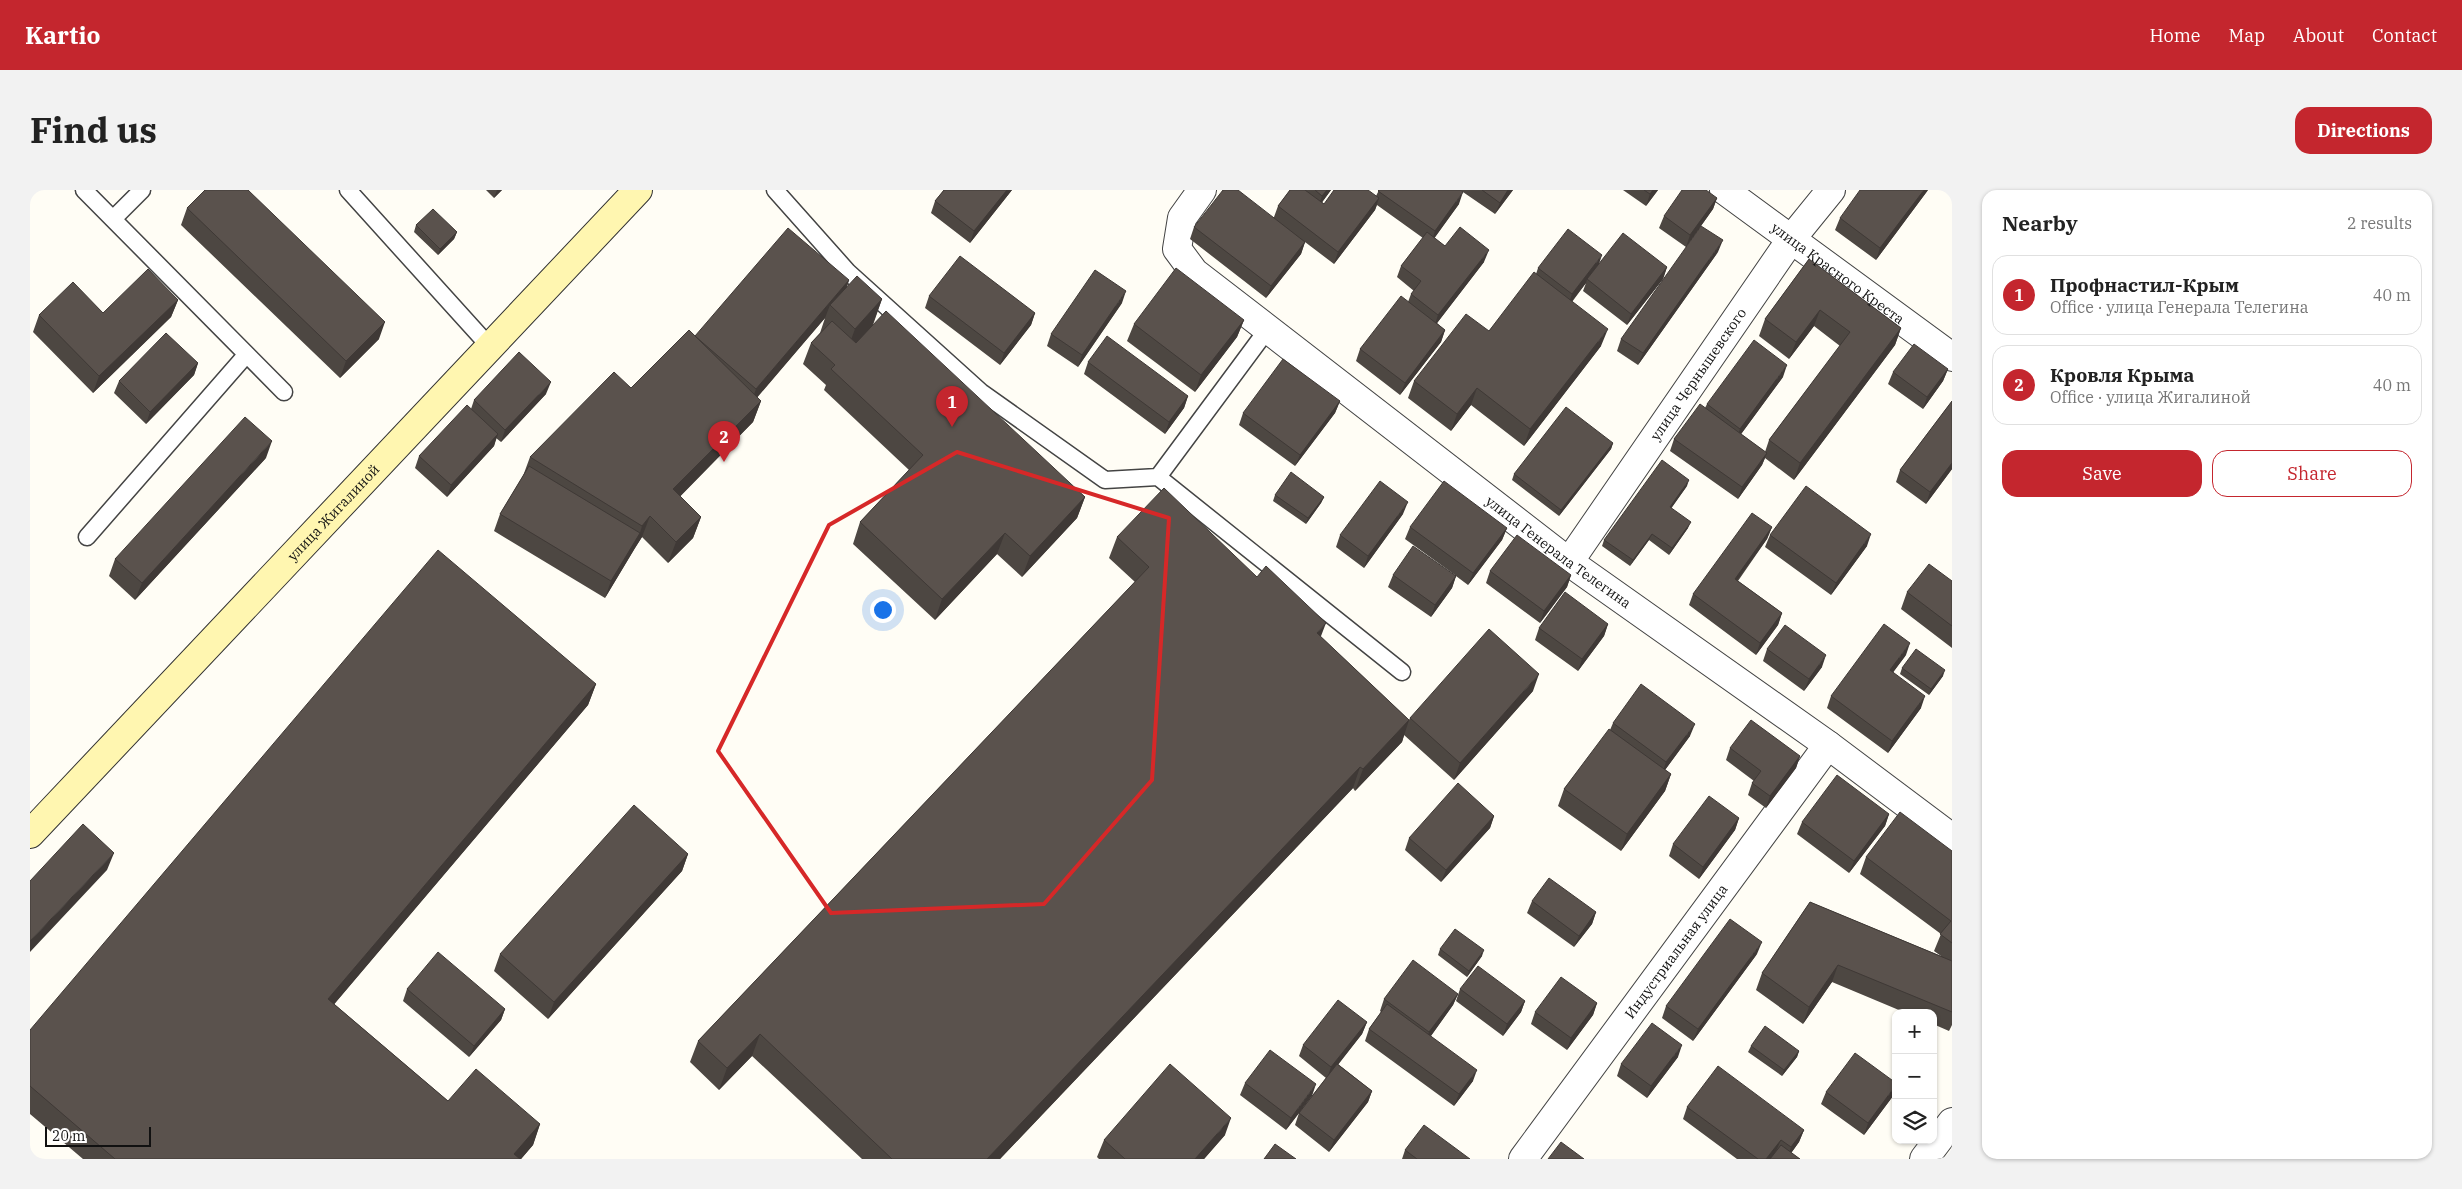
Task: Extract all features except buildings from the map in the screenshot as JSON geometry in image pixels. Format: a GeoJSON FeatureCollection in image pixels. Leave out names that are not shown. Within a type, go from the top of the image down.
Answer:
{"type":"FeatureCollection","features":[{"type":"Feature","properties":{"kind":"main road","name":"улица Жигалиной"},"geometry":{"type":"LineString","coordinates":[[30,834],[638,190]]}},
{"type":"Feature","properties":{"kind":"street","name":"улица Генерала Телегина"},"geometry":{"type":"LineString","coordinates":[[1202,190],[1182,218],[1177,249],[1194,272],[1569,562],[1828,745],[1952,838]]}},
{"type":"Feature","properties":{"kind":"street","name":"улица Красного Креста"},"geometry":{"type":"LineString","coordinates":[[1724,190],[1952,357]]}},
{"type":"Feature","properties":{"kind":"street","name":"улица Чернышевского"},"geometry":{"type":"LineString","coordinates":[[1569,562],[1792,238],[1831,190]]}},
{"type":"Feature","properties":{"kind":"street","name":"Индустриальная улица"},"geometry":{"type":"LineString","coordinates":[[1523,1159],[1828,745]]}},
{"type":"Feature","properties":{"kind":"street"},"geometry":{"type":"LineString","coordinates":[[1924,1159],[1952,1122]]}},
{"type":"Feature","properties":{"kind":"lane"},"geometry":{"type":"LineString","coordinates":[[84,190],[284,392]]}},
{"type":"Feature","properties":{"kind":"lane"},"geometry":{"type":"LineString","coordinates":[[113,219],[142,190]]}},
{"type":"Feature","properties":{"kind":"lane"},"geometry":{"type":"LineString","coordinates":[[348,190],[490,347]]}},
{"type":"Feature","properties":{"kind":"lane"},"geometry":{"type":"LineString","coordinates":[[775,190],[848,272],[981,392],[1105,480],[1158,477],[1402,672]]}},
{"type":"Feature","properties":{"kind":"lane"},"geometry":{"type":"LineString","coordinates":[[1158,477],[1267,330]]}},
{"type":"Feature","properties":{"kind":"lane"},"geometry":{"type":"LineString","coordinates":[[87,537],[246,354]]}},
{"type":"Feature","properties":{"kind":"highlighted area"},"geometry":{"type":"Polygon","coordinates":[[[957,452],[1169,518],[1152,780],[1044,904],[831,913],[718,751],[829,525],[957,452]]]}},
{"type":"Feature","properties":{"kind":"place","name":"Профнастил-Крым"},"geometry":{"type":"Point","coordinates":[952,427]}},
{"type":"Feature","properties":{"kind":"place","name":"Кровля Крыма"},"geometry":{"type":"Point","coordinates":[724,462]}}]}
